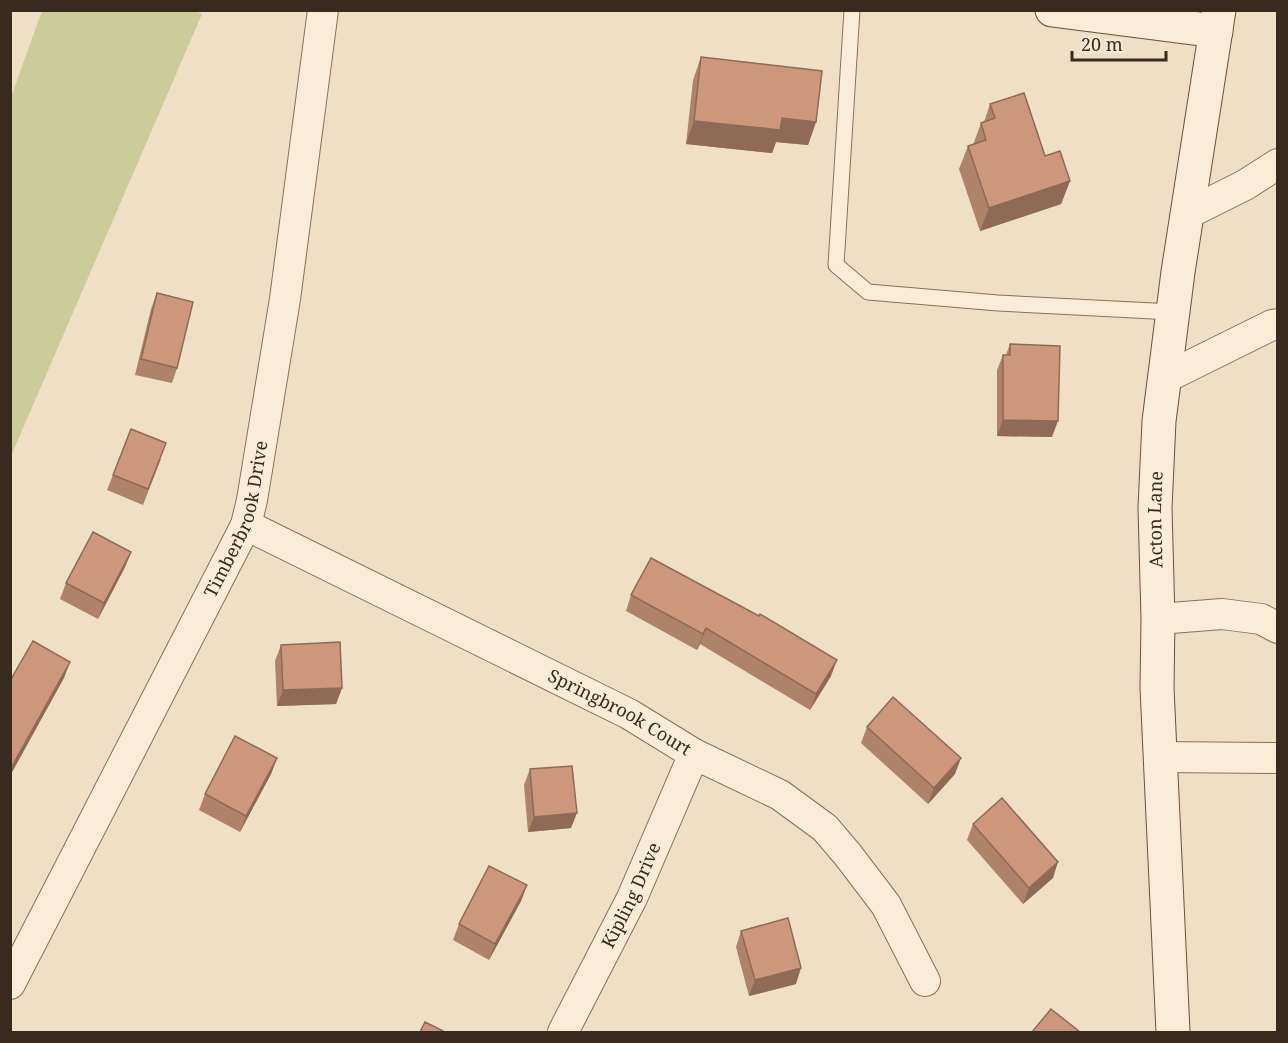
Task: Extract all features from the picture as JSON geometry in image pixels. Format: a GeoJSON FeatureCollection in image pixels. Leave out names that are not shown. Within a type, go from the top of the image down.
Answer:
{"type":"FeatureCollection","features":[{"type":"Feature","properties":{"kind":"street","name":"Timberbrook Drive"},"geometry":{"type":"LineString","coordinates":[[10,984],[246,525],[285,299],[323,10]]}},
{"type":"Feature","properties":{"kind":"street"},"geometry":{"type":"LineString","coordinates":[[1052,10],[1218,21]]}},
{"type":"Feature","properties":{"kind":"street","name":"Acton Lane"},"geometry":{"type":"LineString","coordinates":[[1173,1032],[1157,688],[1155,508],[1159,421],[1173,312],[1218,21]]}},
{"type":"Feature","properties":{"kind":"street"},"geometry":{"type":"LineString","coordinates":[[1187,214],[1245,185],[1278,164]]}},
{"type":"Feature","properties":{"kind":"street"},"geometry":{"type":"LineString","coordinates":[[1165,378],[1278,324]]}},
{"type":"Feature","properties":{"kind":"street","name":"Springbrook Court"},"geometry":{"type":"LineString","coordinates":[[246,525],[630,714],[694,753],[780,795],[825,828],[886,905],[925,981]]}},
{"type":"Feature","properties":{"kind":"street"},"geometry":{"type":"LineString","coordinates":[[1158,619],[1222,614],[1261,619],[1278,628]]}},
{"type":"Feature","properties":{"kind":"street","name":"Kipling Drive"},"geometry":{"type":"LineString","coordinates":[[562,1032],[632,898],[694,753]]}},
{"type":"Feature","properties":{"kind":"street"},"geometry":{"type":"LineString","coordinates":[[1160,758],[1278,758]]}},
{"type":"Feature","properties":{"kind":"lane"},"geometry":{"type":"LineString","coordinates":[[852,10],[836,265],[868,292],[998,303],[1173,312]]}},
{"type":"Feature","properties":{"kind":"green space"},"geometry":{"type":"Polygon","coordinates":[[[42,11],[195,11],[202,14],[11,456],[11,97],[42,11]]]}},
{"type":"Feature","properties":{"kind":"building"},"geometry":{"type":"Polygon","coordinates":[[[701,57],[822,71],[816,122],[782,118],[780,130],[694,121],[701,57]]]}},
{"type":"Feature","properties":{"kind":"building"},"geometry":{"type":"Polygon","coordinates":[[[1024,93],[1045,156],[1060,151],[1070,181],[989,208],[968,146],[986,140],[981,123],[995,118],[990,104],[1024,93]]]}},
{"type":"Feature","properties":{"kind":"building"},"geometry":{"type":"Polygon","coordinates":[[[157,293],[193,302],[177,368],[141,359],[157,293]]]}},
{"type":"Feature","properties":{"kind":"building"},"geometry":{"type":"Polygon","coordinates":[[[1010,344],[1060,346],[1058,421],[1003,420],[1003,355],[1010,355],[1010,344]]]}},
{"type":"Feature","properties":{"kind":"building"},"geometry":{"type":"Polygon","coordinates":[[[131,429],[166,443],[148,489],[113,475],[131,429]]]}},
{"type":"Feature","properties":{"kind":"building"},"geometry":{"type":"Polygon","coordinates":[[[93,532],[131,552],[104,603],[66,583],[93,532]]]}},
{"type":"Feature","properties":{"kind":"building"},"geometry":{"type":"Polygon","coordinates":[[[651,558],[759,616],[760,614],[837,660],[816,694],[706,628],[703,634],[631,595],[651,558]]]}},
{"type":"Feature","properties":{"kind":"building"},"geometry":{"type":"Polygon","coordinates":[[[33,641],[70,662],[10,770],[10,681],[33,641]]]}},
{"type":"Feature","properties":{"kind":"building"},"geometry":{"type":"Polygon","coordinates":[[[340,642],[342,688],[283,690],[281,645],[340,642]]]}},
{"type":"Feature","properties":{"kind":"building"},"geometry":{"type":"Polygon","coordinates":[[[893,697],[961,758],[934,788],[867,727],[893,697]]]}},
{"type":"Feature","properties":{"kind":"building"},"geometry":{"type":"Polygon","coordinates":[[[235,736],[277,758],[246,816],[205,794],[235,736]]]}},
{"type":"Feature","properties":{"kind":"building"},"geometry":{"type":"Polygon","coordinates":[[[572,766],[577,813],[534,817],[530,769],[572,766]]]}},
{"type":"Feature","properties":{"kind":"building"},"geometry":{"type":"Polygon","coordinates":[[[1002,798],[1058,862],[1029,888],[973,824],[1002,798]]]}},
{"type":"Feature","properties":{"kind":"building"},"geometry":{"type":"Polygon","coordinates":[[[489,866],[527,885],[495,944],[459,924],[489,866]]]}},
{"type":"Feature","properties":{"kind":"building"},"geometry":{"type":"Polygon","coordinates":[[[788,918],[801,968],[755,980],[741,931],[788,918]]]}},
{"type":"Feature","properties":{"kind":"building"},"geometry":{"type":"Polygon","coordinates":[[[1051,1009],[1080,1032],[1032,1032],[1051,1009]]]}},
{"type":"Feature","properties":{"kind":"building"},"geometry":{"type":"Polygon","coordinates":[[[425,1022],[445,1032],[420,1032],[425,1022]]]}}]}
